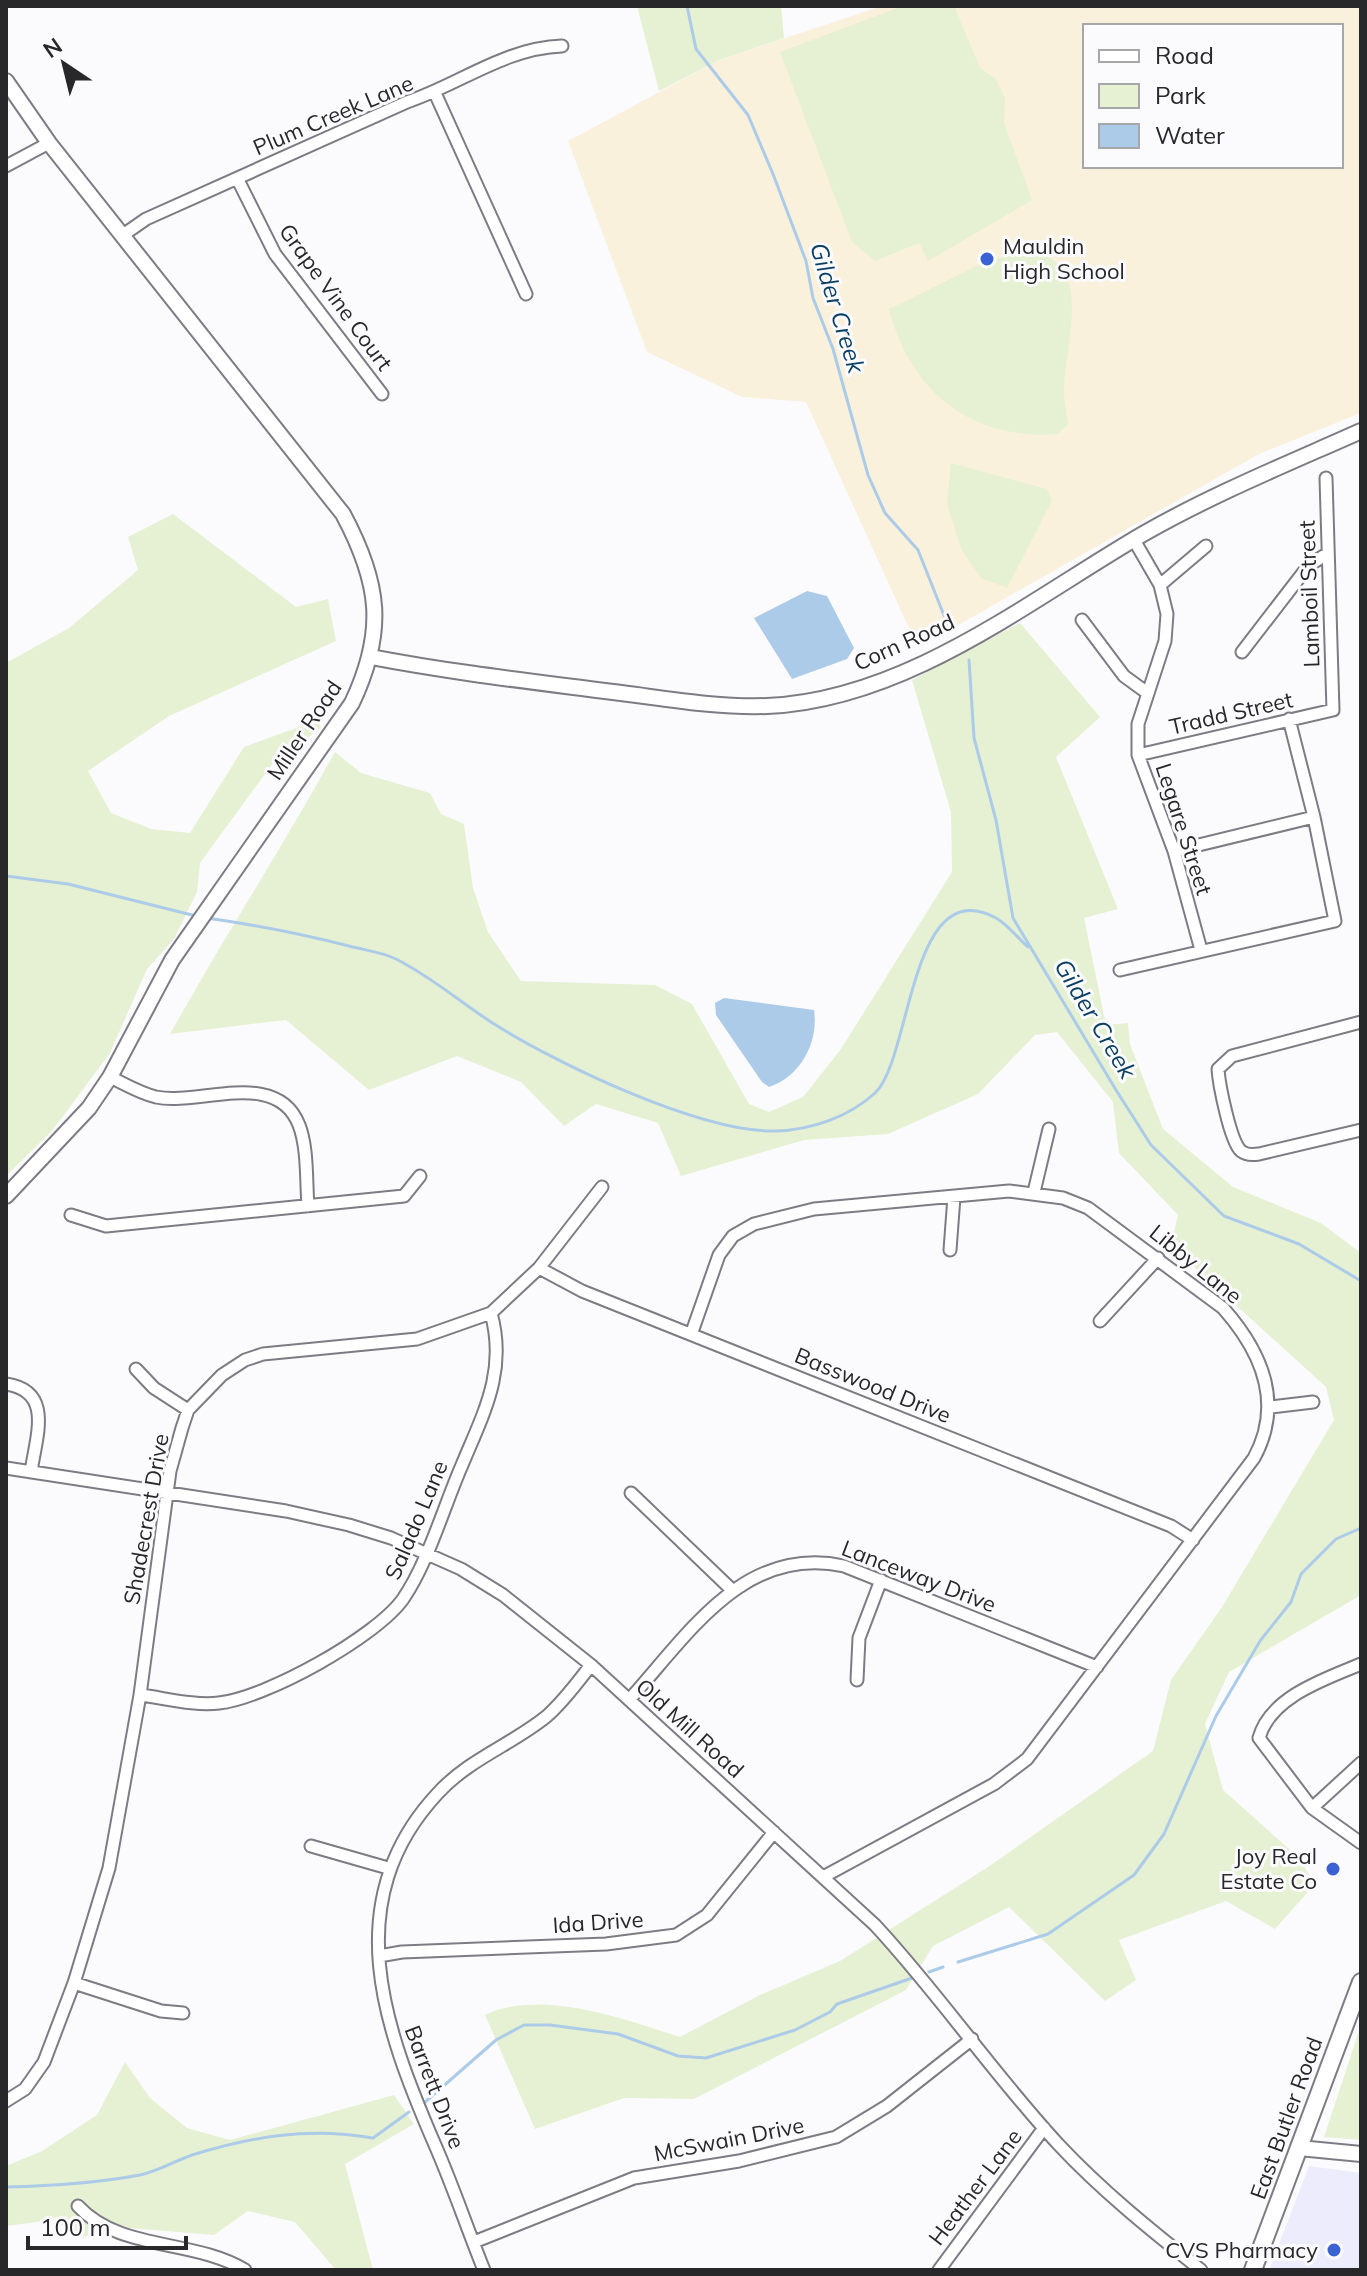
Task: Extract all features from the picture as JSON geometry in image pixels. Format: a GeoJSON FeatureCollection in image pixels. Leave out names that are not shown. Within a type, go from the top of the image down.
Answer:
{"type":"FeatureCollection","features":[{"type":"Feature","properties":{"kind":"main road","name":"East Butler Road"},"geometry":{"type":"LineString","coordinates":[[1253,2270],[1361,1982]]}},
{"type":"Feature","properties":{"kind":"street","name":"Plum Creek Lane"},"geometry":{"type":"LineString","coordinates":[[123,235],[146,219],[407,102],[435,93],[522,50],[562,46]]}},
{"type":"Feature","properties":{"kind":"street","name":"Miller Road"},"geometry":{"type":"LineString","coordinates":[[6,81],[49,143],[343,514],[361,548],[373,595],[375,631],[371,657],[352,703],[203,915],[146,1004],[110,1077],[68,1134],[6,1196]]}},
{"type":"Feature","properties":{"kind":"street"},"geometry":{"type":"LineString","coordinates":[[435,93],[526,294]]}},
{"type":"Feature","properties":{"kind":"street"},"geometry":{"type":"LineString","coordinates":[[6,166],[49,143]]}},
{"type":"Feature","properties":{"kind":"street","name":"Grape Vine Court"},"geometry":{"type":"LineString","coordinates":[[238,180],[275,254],[382,394]]}},
{"type":"Feature","properties":{"kind":"street","name":"Corn Road"},"geometry":{"type":"LineString","coordinates":[[371,657],[433,669],[683,700],[767,706],[852,689],[922,663],[1134,540],[1276,466],[1361,431]]}},
{"type":"Feature","properties":{"kind":"street","name":"Lamboil Street"},"geometry":{"type":"LineString","coordinates":[[1326,478],[1333,710]]}},
{"type":"Feature","properties":{"kind":"street","name":"Legare Street"},"geometry":{"type":"LineString","coordinates":[[1134,540],[1160,585],[1167,614],[1165,641],[1138,724],[1138,755],[1174,851],[1201,950]]}},
{"type":"Feature","properties":{"kind":"street"},"geometry":{"type":"LineString","coordinates":[[1160,585],[1206,546]]}},
{"type":"Feature","properties":{"kind":"street"},"geometry":{"type":"LineString","coordinates":[[1242,652],[1309,565],[1327,554]]}},
{"type":"Feature","properties":{"kind":"street"},"geometry":{"type":"LineString","coordinates":[[1082,620],[1124,676],[1146,692]]}},
{"type":"Feature","properties":{"kind":"street","name":"Tradd Street"},"geometry":{"type":"LineString","coordinates":[[1138,755],[1333,710]]}},
{"type":"Feature","properties":{"kind":"street"},"geometry":{"type":"LineString","coordinates":[[1120,970],[1335,921],[1314,817],[1289,719]]}},
{"type":"Feature","properties":{"kind":"street"},"geometry":{"type":"LineString","coordinates":[[1174,851],[1314,817]]}},
{"type":"Feature","properties":{"kind":"street"},"geometry":{"type":"LineString","coordinates":[[1361,1022],[1232,1056],[1221,1063],[1218,1076],[1232,1133],[1237,1146],[1245,1153],[1259,1154],[1361,1130]]}},
{"type":"Feature","properties":{"kind":"street"},"geometry":{"type":"LineString","coordinates":[[110,1077],[157,1097],[242,1093],[272,1097],[293,1115],[300,1126],[308,1206]]}},
{"type":"Feature","properties":{"kind":"street"},"geometry":{"type":"LineString","coordinates":[[1034,1192],[1049,1129]]}},
{"type":"Feature","properties":{"kind":"street"},"geometry":{"type":"LineString","coordinates":[[71,1215],[106,1226],[404,1196],[420,1176]]}},
{"type":"Feature","properties":{"kind":"street","name":"Shadecrest Drive"},"geometry":{"type":"LineString","coordinates":[[6,2101],[25,2089],[38,2074],[74,1983],[109,1868],[140,1695],[168,1492],[188,1410],[222,1375],[245,1360],[263,1354],[417,1339],[491,1313],[539,1268],[602,1187]]}},
{"type":"Feature","properties":{"kind":"street","name":"Libby Lane"},"geometry":{"type":"LineString","coordinates":[[692,1332],[719,1255],[740,1231],[814,1209],[989,1192],[1034,1192],[1088,1208],[1210,1297],[1237,1324],[1258,1360],[1271,1407]]}},
{"type":"Feature","properties":{"kind":"street"},"geometry":{"type":"LineString","coordinates":[[950,1250],[954,1197]]}},
{"type":"Feature","properties":{"kind":"street"},"geometry":{"type":"LineString","coordinates":[[1100,1321],[1158,1258]]}},
{"type":"Feature","properties":{"kind":"street","name":"Basswood Drive"},"geometry":{"type":"LineString","coordinates":[[539,1268],[582,1291],[692,1332],[1171,1526],[1193,1540]]}},
{"type":"Feature","properties":{"kind":"street","name":"Salado Lane"},"geometry":{"type":"LineString","coordinates":[[140,1695],[218,1703],[263,1690],[353,1642],[384,1620],[408,1590],[497,1369],[498,1343],[491,1313]]}},
{"type":"Feature","properties":{"kind":"street"},"geometry":{"type":"LineString","coordinates":[[136,1369],[154,1388],[188,1410]]}},
{"type":"Feature","properties":{"kind":"street"},"geometry":{"type":"LineString","coordinates":[[6,1384],[24,1386],[36,1397],[38,1414],[31,1472]]}},
{"type":"Feature","properties":{"kind":"street"},"geometry":{"type":"LineString","coordinates":[[823,1877],[1014,1770],[1036,1749],[1254,1458],[1271,1407],[1313,1402]]}},
{"type":"Feature","properties":{"kind":"street","name":"Old Mill Road"},"geometry":{"type":"LineString","coordinates":[[6,1468],[168,1492],[349,1525],[425,1552],[503,1595],[591,1665],[823,1877],[911,1964],[1044,2128],[1108,2192],[1201,2270]]}},
{"type":"Feature","properties":{"kind":"street"},"geometry":{"type":"LineString","coordinates":[[631,1493],[732,1590]]}},
{"type":"Feature","properties":{"kind":"street","name":"Lanceway Drive"},"geometry":{"type":"LineString","coordinates":[[629,1700],[732,1590],[764,1571],[809,1561],[844,1566],[1097,1667]]}},
{"type":"Feature","properties":{"kind":"street"},"geometry":{"type":"LineString","coordinates":[[857,1680],[859,1638],[881,1580]]}},
{"type":"Feature","properties":{"kind":"street"},"geometry":{"type":"LineString","coordinates":[[1361,1664],[1282,1704],[1262,1729],[1259,1738],[1312,1808],[1361,1843]]}},
{"type":"Feature","properties":{"kind":"street","name":"Barrett Drive"},"geometry":{"type":"LineString","coordinates":[[484,2270],[400,2062],[383,2000],[378,1929],[388,1868],[410,1829],[438,1793],[465,1769],[546,1716],[591,1665]]}},
{"type":"Feature","properties":{"kind":"street"},"geometry":{"type":"LineString","coordinates":[[1312,1808],[1361,1763]]}},
{"type":"Feature","properties":{"kind":"street","name":"Ida Drive"},"geometry":{"type":"LineString","coordinates":[[379,1956],[606,1944],[676,1935],[707,1915],[774,1832]]}},
{"type":"Feature","properties":{"kind":"street"},"geometry":{"type":"LineString","coordinates":[[311,1846],[388,1868]]}},
{"type":"Feature","properties":{"kind":"street"},"geometry":{"type":"LineString","coordinates":[[74,1983],[150,2008],[183,2013]]}},
{"type":"Feature","properties":{"kind":"street","name":"McSwain Drive"},"geometry":{"type":"LineString","coordinates":[[474,2242],[634,2178],[739,2161],[836,2137],[887,2106],[972,2039]]}},
{"type":"Feature","properties":{"kind":"street","name":"Heather Lane"},"geometry":{"type":"LineString","coordinates":[[939,2270],[1044,2128]]}},
{"type":"Feature","properties":{"kind":"street"},"geometry":{"type":"LineString","coordinates":[[1299,2148],[1361,2154]]}},
{"type":"Feature","properties":{"kind":"street"},"geometry":{"type":"LineString","coordinates":[[78,2206],[101,2226],[210,2254],[245,2270]]}},
{"type":"Feature","properties":{"kind":"shaded area","name":"Mauldin High School"},"geometry":{"type":"Polygon","coordinates":[[[882,6],[1361,6],[1361,413],[1259,454],[918,648],[806,402],[742,397],[647,352],[568,141],[719,60],[882,6]]]}},
{"type":"Feature","properties":{"kind":"shaded area"},"geometry":{"type":"Polygon","coordinates":[[[1309,2166],[1361,2173],[1361,2270],[1269,2270],[1309,2166]]]}},
{"type":"Feature","properties":{"kind":"green space"},"geometry":{"type":"Polygon","coordinates":[[[637,6],[781,6],[784,38],[719,60],[659,91],[637,6]]]}},
{"type":"Feature","properties":{"kind":"green space"},"geometry":{"type":"Polygon","coordinates":[[[903,6],[954,6],[980,68],[996,79],[1005,99],[1004,123],[1032,200],[928,261],[919,243],[875,261],[852,242],[780,52],[903,6]]]}},
{"type":"Feature","properties":{"kind":"green space"},"geometry":{"type":"Polygon","coordinates":[[[1029,252],[1050,258],[1063,271],[1070,288],[1071,331],[1064,392],[1068,424],[1058,434],[1027,434],[998,429],[972,419],[949,405],[912,364],[889,309],[989,260],[1029,252]]]}},
{"type":"Feature","properties":{"kind":"green space"},"geometry":{"type":"Polygon","coordinates":[[[951,463],[1047,489],[1052,501],[1007,588],[981,578],[961,549],[947,504],[951,463]]]}},
{"type":"Feature","properties":{"kind":"green space"},"geometry":{"type":"Polygon","coordinates":[[[173,514],[296,607],[328,599],[336,641],[169,716],[88,771],[111,813],[151,829],[190,833],[244,747],[318,720],[321,728],[273,763],[200,863],[197,892],[174,939],[147,969],[110,1053],[52,1131],[6,1176],[6,663],[69,628],[138,570],[128,537],[173,514]]]}},
{"type":"Feature","properties":{"kind":"green space"},"geometry":{"type":"Polygon","coordinates":[[[1020,623],[1100,717],[1056,757],[1118,909],[1084,918],[1106,1025],[1128,1023],[1130,1044],[1163,1129],[1233,1187],[1321,1223],[1361,1253],[1361,1595],[1229,1672],[1205,1724],[1223,1790],[1298,1857],[1315,1884],[1275,1929],[1226,1901],[1119,1940],[1136,1980],[1105,2001],[1009,1907],[933,1946],[906,1990],[694,2099],[624,2098],[535,2129],[485,2015],[507,2007],[557,2005],[608,2015],[680,2037],[760,1995],[840,1961],[988,1867],[1153,1751],[1171,1680],[1222,1607],[1334,1420],[1326,1387],[1171,1246],[1178,1215],[1119,1153],[1113,1102],[1057,1032],[1035,1035],[978,1094],[888,1134],[804,1140],[681,1176],[658,1123],[596,1104],[564,1126],[521,1082],[457,1056],[369,1090],[286,1020],[170,1034],[335,752],[361,773],[430,793],[441,814],[464,824],[473,888],[488,932],[521,981],[655,985],[692,1004],[749,1104],[769,1112],[803,1097],[841,1049],[952,872],[951,812],[912,680],[1020,623]]]}},
{"type":"Feature","properties":{"kind":"green space"},"geometry":{"type":"Polygon","coordinates":[[[1361,2025],[1361,2140],[1324,2137],[1361,2025]]]}},
{"type":"Feature","properties":{"kind":"green space"},"geometry":{"type":"Polygon","coordinates":[[[125,2062],[150,2098],[187,2128],[230,2140],[394,2095],[414,2124],[345,2164],[373,2270],[336,2270],[295,2222],[248,2211],[214,2235],[129,2228],[82,2237],[52,2220],[6,2226],[6,2166],[42,2151],[97,2115],[125,2062]]]}},
{"type":"Feature","properties":{"kind":"water"},"geometry":{"type":"Polygon","coordinates":[[[807,591],[827,596],[854,648],[847,659],[792,679],[754,618],[807,591]]]}},
{"type":"Feature","properties":{"kind":"water"},"geometry":{"type":"Polygon","coordinates":[[[724,998],[814,1010],[810,1046],[790,1075],[769,1087],[762,1082],[716,1015],[715,1003],[724,998]]]}},
{"type":"Feature","properties":{"kind":"waterway","name":"Gilder Creek"},"geometry":{"type":"LineString","coordinates":[[687,6],[696,49],[748,115],[773,174],[806,261],[813,298],[833,349],[868,475],[885,513],[918,550],[947,623]]}},
{"type":"Feature","properties":{"kind":"waterway","name":"Gilder Creek"},"geometry":{"type":"LineString","coordinates":[[969,660],[974,738],[996,820],[1013,918],[1116,1090],[1151,1145],[1224,1216],[1299,1244],[1361,1281]]}},
{"type":"Feature","properties":{"kind":"waterway"},"geometry":{"type":"LineString","coordinates":[[6,876],[68,884],[196,916]]}},
{"type":"Feature","properties":{"kind":"waterway"},"geometry":{"type":"LineString","coordinates":[[207,918],[296,934],[391,957],[421,973],[519,1039],[629,1093],[709,1121],[745,1129],[776,1131],[829,1121],[875,1093],[887,1074],[929,944],[946,921],[967,911],[996,918],[1028,947]]}},
{"type":"Feature","properties":{"kind":"waterway"},"geometry":{"type":"LineString","coordinates":[[958,1962],[1048,1934],[1134,1875],[1164,1834],[1216,1716],[1260,1641],[1291,1602],[1301,1574],[1336,1539],[1361,1528]]}},
{"type":"Feature","properties":{"kind":"waterway"},"geometry":{"type":"LineString","coordinates":[[929,1972],[943,1967]]}},
{"type":"Feature","properties":{"kind":"waterway"},"geometry":{"type":"LineString","coordinates":[[424,2103],[496,2040],[524,2025],[550,2025],[618,2034],[678,2056],[706,2058],[795,2030],[830,2012],[837,2004],[912,1978]]}},
{"type":"Feature","properties":{"kind":"waterway"},"geometry":{"type":"LineString","coordinates":[[6,2187],[74,2184],[140,2175],[215,2148],[282,2135],[326,2133],[373,2138],[409,2112]]}},
{"type":"Feature","properties":{"kind":"place","name":"Mauldin High School"},"geometry":{"type":"Point","coordinates":[987,259]}},
{"type":"Feature","properties":{"kind":"place","name":"Joy Real Estate Co"},"geometry":{"type":"Point","coordinates":[1333,1869]}},
{"type":"Feature","properties":{"kind":"place","name":"CVS Pharmacy"},"geometry":{"type":"Point","coordinates":[1334,2250]}}]}
